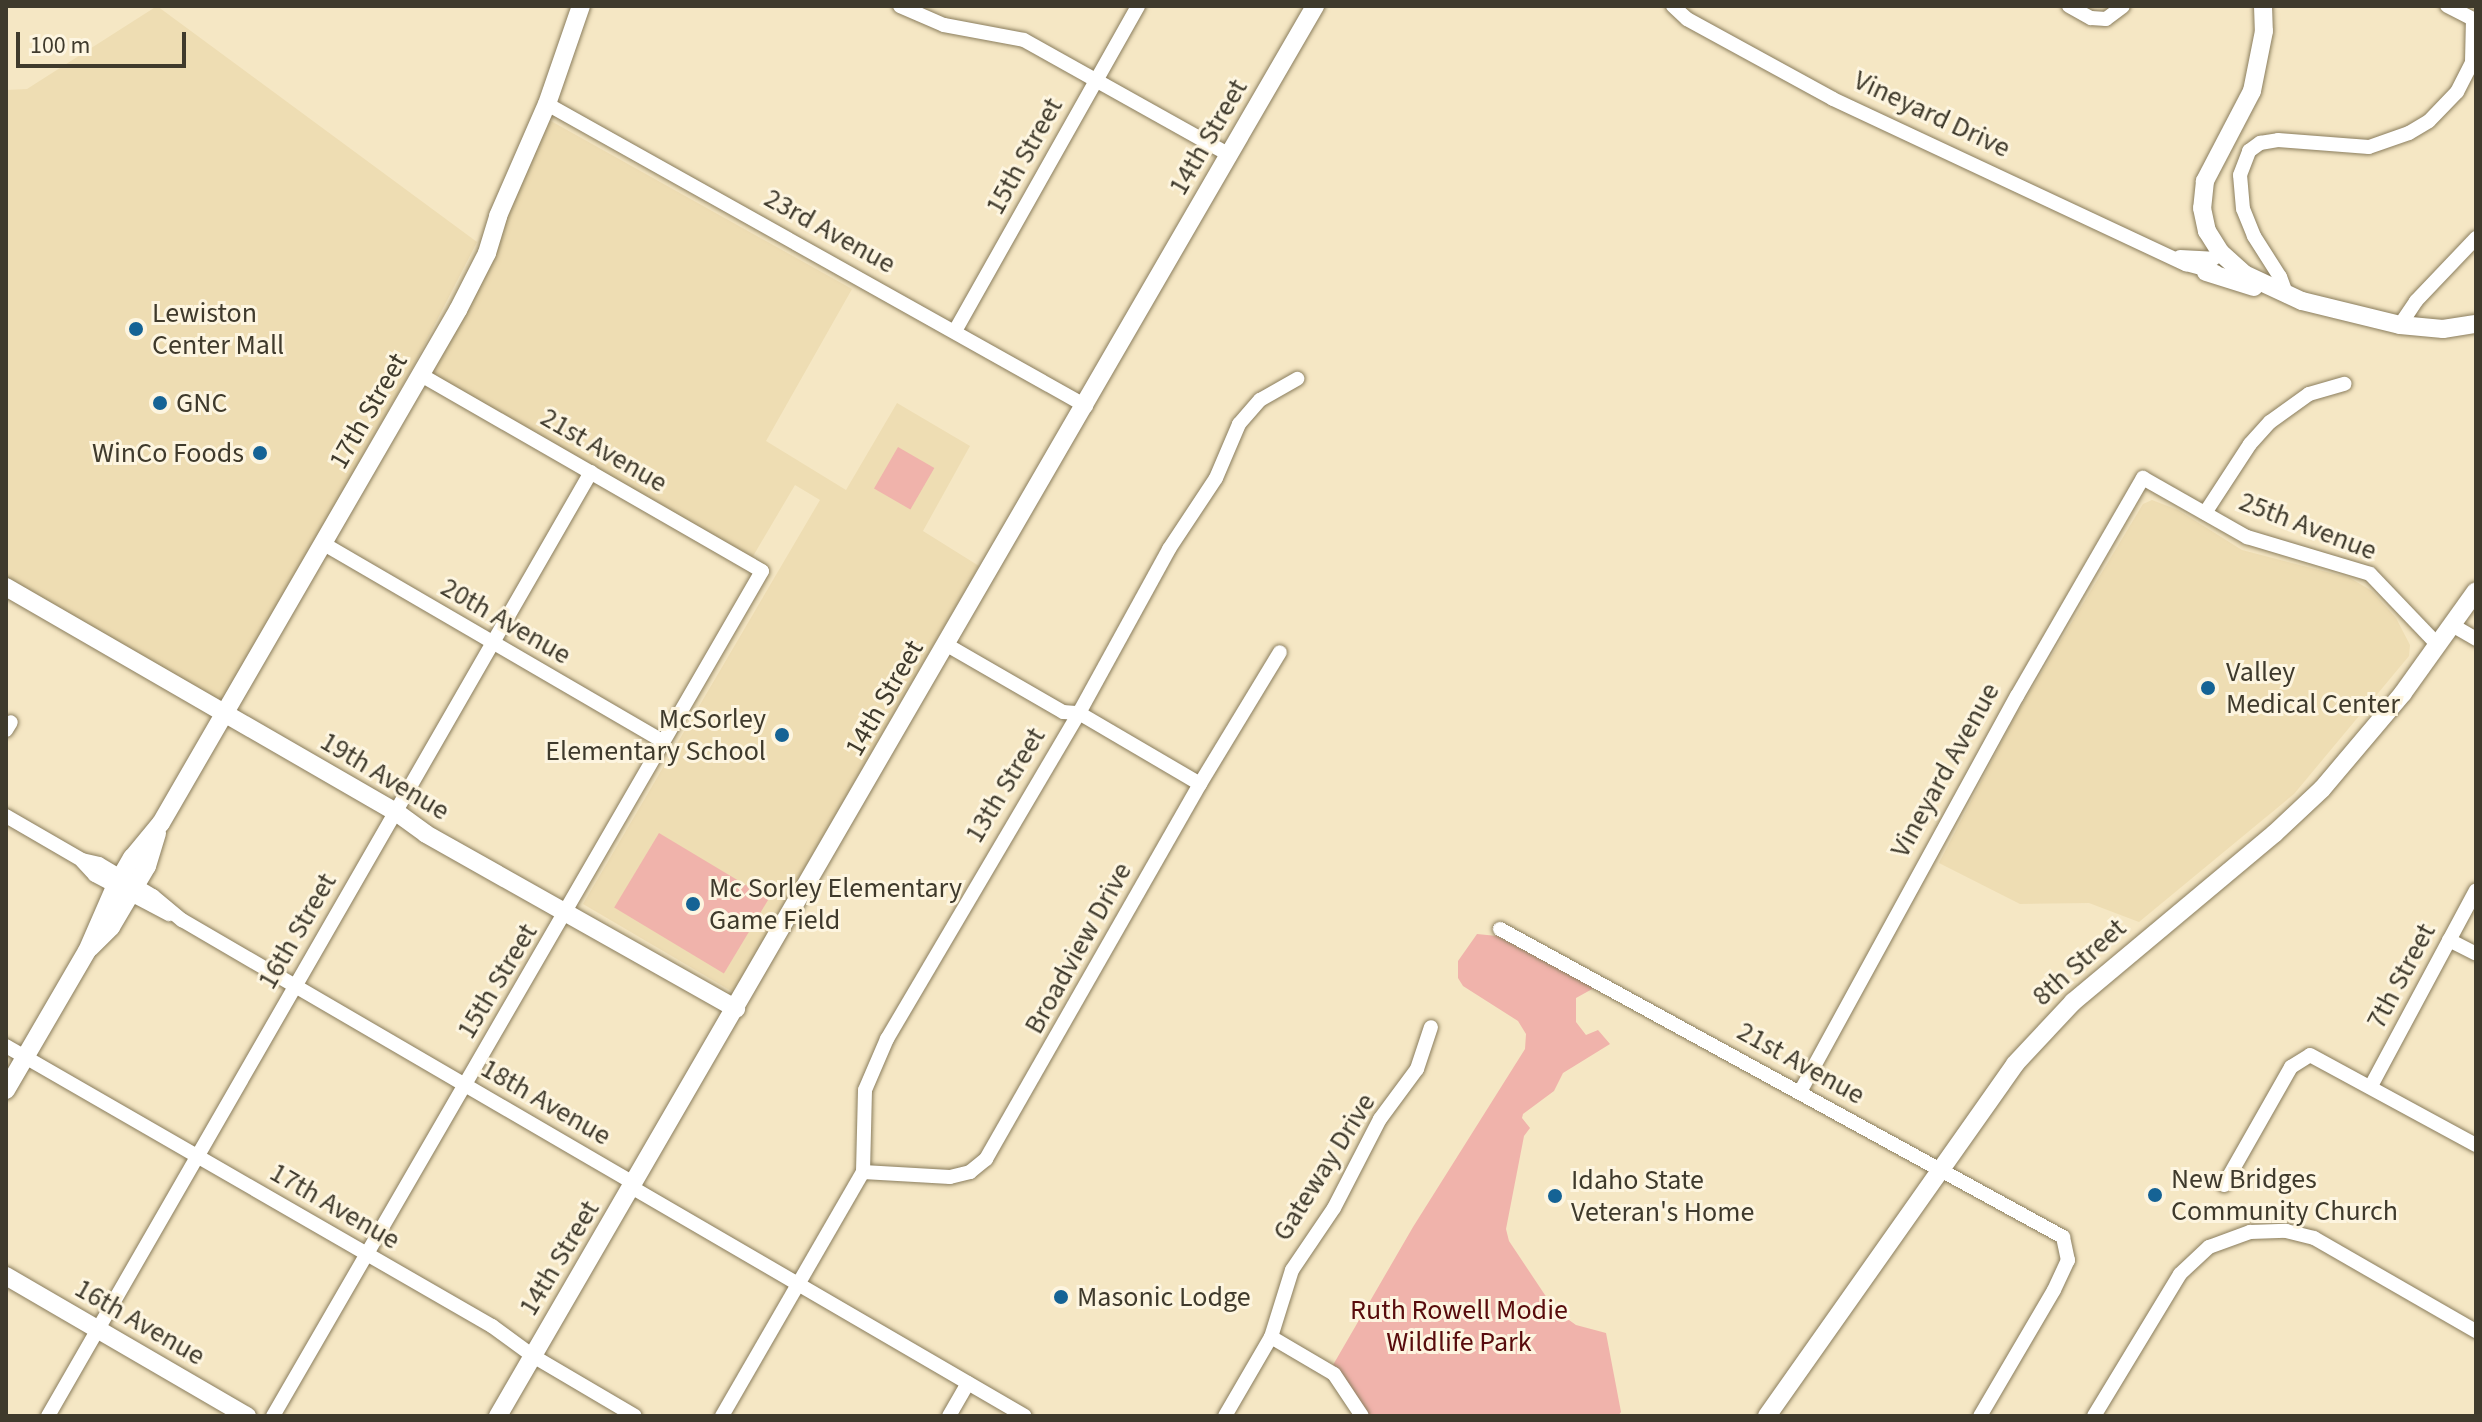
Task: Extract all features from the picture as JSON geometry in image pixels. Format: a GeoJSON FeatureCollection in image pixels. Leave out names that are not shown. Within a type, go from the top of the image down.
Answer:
{"type":"FeatureCollection","features":[{"type":"Feature","properties":{"kind":"main road","name":"17th Street"},"geometry":{"type":"LineString","coordinates":[[6,1090],[87,951],[99,916],[125,886],[478,273],[498,216],[547,104],[581,6]]}},
{"type":"Feature","properties":{"kind":"main road","name":"14th Street"},"geometry":{"type":"LineString","coordinates":[[498,1416],[1315,6]]}},
{"type":"Feature","properties":{"kind":"main road"},"geometry":{"type":"LineString","coordinates":[[2263,6],[2264,31],[2252,91],[2202,194],[2203,221],[2224,256],[2244,274],[2287,296]]}},
{"type":"Feature","properties":{"kind":"main road"},"geometry":{"type":"LineString","coordinates":[[2206,272],[2400,325],[2443,329],[2476,324]]}},
{"type":"Feature","properties":{"kind":"main road","name":"19th Avenue"},"geometry":{"type":"LineString","coordinates":[[6,587],[396,812],[426,834],[736,1009]]}},
{"type":"Feature","properties":{"kind":"main road","name":"8th Street"},"geometry":{"type":"LineString","coordinates":[[1767,1416],[1996,1088],[2042,1034],[2123,958],[2314,796],[2379,723],[2476,591]]}},
{"type":"Feature","properties":{"kind":"main road","name":"16th Avenue"},"geometry":{"type":"LineString","coordinates":[[6,1276],[247,1416]]}},
{"type":"Feature","properties":{"kind":"street"},"geometry":{"type":"LineString","coordinates":[[900,6],[944,25],[1024,40],[1230,155]]}},
{"type":"Feature","properties":{"kind":"street","name":"15th Street"},"geometry":{"type":"LineString","coordinates":[[955,331],[1138,6]]}},
{"type":"Feature","properties":{"kind":"street","name":"Vineyard Drive"},"geometry":{"type":"LineString","coordinates":[[1673,6],[1687,19],[1833,99],[2206,272]]}},
{"type":"Feature","properties":{"kind":"street"},"geometry":{"type":"LineString","coordinates":[[2069,6],[2091,18],[2106,19],[2123,6]]}},
{"type":"Feature","properties":{"kind":"street"},"geometry":{"type":"LineString","coordinates":[[2287,296],[2243,209],[2240,175],[2249,151],[2260,143],[2278,140],[2356,147],[2400,137],[2429,121],[2464,81],[2473,51],[2474,12],[2447,6]]}},
{"type":"Feature","properties":{"kind":"street"},"geometry":{"type":"LineString","coordinates":[[2464,81],[2476,94]]}},
{"type":"Feature","properties":{"kind":"street","name":"23rd Avenue"},"geometry":{"type":"LineString","coordinates":[[547,104],[1086,406]]}},
{"type":"Feature","properties":{"kind":"street"},"geometry":{"type":"LineString","coordinates":[[2400,325],[2416,301],[2476,238]]}},
{"type":"Feature","properties":{"kind":"street"},"geometry":{"type":"LineString","coordinates":[[2206,272],[2217,272],[2224,256]]}},
{"type":"Feature","properties":{"kind":"street","name":"Vineyard Drive"},"geometry":{"type":"LineString","coordinates":[[2176,257],[2213,259],[2224,256]]}},
{"type":"Feature","properties":{"kind":"street","name":"21st Avenue"},"geometry":{"type":"LineString","coordinates":[[420,374],[762,571]]}},
{"type":"Feature","properties":{"kind":"street","name":"13th Street"},"geometry":{"type":"LineString","coordinates":[[863,1172],[863,1106],[874,1062],[968,897],[1079,713],[1169,549],[1216,478],[1239,424],[1260,400],[1297,379]]}},
{"type":"Feature","properties":{"kind":"street"},"geometry":{"type":"LineString","coordinates":[[2205,513],[2250,444],[2270,422],[2309,394],[2345,384]]}},
{"type":"Feature","properties":{"kind":"street","name":"16th Street"},"geometry":{"type":"LineString","coordinates":[[48,1416],[591,472]]}},
{"type":"Feature","properties":{"kind":"street","name":"25th Avenue"},"geometry":{"type":"LineString","coordinates":[[2143,478],[2247,537],[2370,574],[2437,644]]}},
{"type":"Feature","properties":{"kind":"street","name":"Vineyard Avenue"},"geometry":{"type":"LineString","coordinates":[[1800,1092],[2017,696],[2143,478]]}},
{"type":"Feature","properties":{"kind":"street","name":"20th Avenue"},"geometry":{"type":"LineString","coordinates":[[324,544],[663,741]]}},
{"type":"Feature","properties":{"kind":"street","name":"15th Street"},"geometry":{"type":"LineString","coordinates":[[273,1416],[364,1254],[567,913],[762,571]]}},
{"type":"Feature","properties":{"kind":"street"},"geometry":{"type":"LineString","coordinates":[[2452,625],[2476,639]]}},
{"type":"Feature","properties":{"kind":"street"},"geometry":{"type":"LineString","coordinates":[[947,645],[1063,712],[1079,713],[1200,784]]}},
{"type":"Feature","properties":{"kind":"street","name":"Broadview Drive"},"geometry":{"type":"LineString","coordinates":[[863,1172],[950,1177],[970,1172],[986,1159],[1200,784],[1280,652]]}},
{"type":"Feature","properties":{"kind":"street","name":"18th Avenue"},"geometry":{"type":"LineString","coordinates":[[6,816],[82,860],[99,864],[125,886],[294,987],[466,1085],[1025,1416]]}},
{"type":"Feature","properties":{"kind":"street","name":"7th Street"},"geometry":{"type":"LineString","coordinates":[[2371,1086],[2476,890]]}},
{"type":"Feature","properties":{"kind":"street","name":"21st Avenue"},"geometry":{"type":"LineString","coordinates":[[1500,929],[2055,1230],[2069,1250],[2054,1290],[1980,1416]]}},
{"type":"Feature","properties":{"kind":"street"},"geometry":{"type":"LineString","coordinates":[[2449,940],[2476,954]]}},
{"type":"Feature","properties":{"kind":"street","name":"Gateway Drive"},"geometry":{"type":"LineString","coordinates":[[1225,1416],[1271,1337],[1292,1270],[1334,1208],[1380,1119],[1417,1069],[1431,1027]]}},
{"type":"Feature","properties":{"kind":"street","name":"17th Avenue"},"geometry":{"type":"LineString","coordinates":[[6,1046],[492,1326],[533,1356],[635,1416]]}},
{"type":"Feature","properties":{"kind":"street"},"geometry":{"type":"LineString","coordinates":[[2224,1185],[2291,1067],[2305,1057],[2317,1056],[2476,1145]]}},
{"type":"Feature","properties":{"kind":"street"},"geometry":{"type":"LineString","coordinates":[[722,1416],[863,1172]]}},
{"type":"Feature","properties":{"kind":"street"},"geometry":{"type":"LineString","coordinates":[[2094,1416],[2180,1274],[2196,1257],[2226,1239],[2271,1230],[2300,1233],[2476,1331]]}},
{"type":"Feature","properties":{"kind":"street"},"geometry":{"type":"LineString","coordinates":[[1271,1337],[1334,1374],[1362,1416]]}},
{"type":"Feature","properties":{"kind":"street"},"geometry":{"type":"LineString","coordinates":[[949,1416],[968,1383]]}},
{"type":"Feature","properties":{"kind":"shaded area","name":"Lewiston Center Mall"},"geometry":{"type":"Polygon","coordinates":[[[157,6],[477,242],[414,365],[221,706],[6,580],[6,90],[27,89],[157,6]]]}},
{"type":"Feature","properties":{"kind":"shaded area"},"geometry":{"type":"Polygon","coordinates":[[[542,116],[852,289],[766,441],[846,490],[897,403],[970,446],[923,531],[979,566],[733,992],[583,904],[820,500],[795,485],[749,563],[420,374],[542,116]]]}},
{"type":"Feature","properties":{"kind":"shaded area","name":"Valley Medical Center"},"geometry":{"type":"Polygon","coordinates":[[[2152,500],[2178,510],[2242,550],[2350,578],[2372,591],[2396,618],[2410,645],[2409,656],[2294,794],[2139,922],[2089,903],[2020,904],[1939,863],[2013,720],[2143,504],[2152,500]]]}},
{"type":"Feature","properties":{"kind":"green space"},"geometry":{"type":"Polygon","coordinates":[[[898,447],[934,468],[910,510],[874,489],[898,447]]]}},
{"type":"Feature","properties":{"kind":"green space","name":"Mc Sorley Elementary Game Field"},"geometry":{"type":"Polygon","coordinates":[[[659,833],[769,899],[724,973],[614,908],[659,833]]]}},
{"type":"Feature","properties":{"kind":"green space","name":"Ruth Rowell Modie Wildlife Park"},"geometry":{"type":"Polygon","coordinates":[[[1477,934],[1497,936],[1594,988],[1576,998],[1576,1022],[1586,1035],[1598,1030],[1610,1044],[1563,1073],[1554,1091],[1523,1114],[1522,1118],[1530,1128],[1524,1136],[1506,1229],[1509,1241],[1555,1310],[1576,1325],[1606,1333],[1621,1412],[1618,1416],[1363,1416],[1333,1365],[1413,1227],[1525,1049],[1526,1034],[1518,1021],[1463,986],[1458,978],[1458,961],[1477,934]]]}},
{"type":"Feature","properties":{"kind":"place","name":"Lewiston Center Mall"},"geometry":{"type":"Point","coordinates":[136,329]}},
{"type":"Feature","properties":{"kind":"place","name":"GNC"},"geometry":{"type":"Point","coordinates":[160,403]}},
{"type":"Feature","properties":{"kind":"place","name":"WinCo Foods"},"geometry":{"type":"Point","coordinates":[260,453]}},
{"type":"Feature","properties":{"kind":"place","name":"Valley Medical Center"},"geometry":{"type":"Point","coordinates":[2208,688]}},
{"type":"Feature","properties":{"kind":"place","name":"McSorley Elementary School"},"geometry":{"type":"Point","coordinates":[782,735]}},
{"type":"Feature","properties":{"kind":"place","name":"Mc Sorley Elementary Game Field"},"geometry":{"type":"Point","coordinates":[693,904]}},
{"type":"Feature","properties":{"kind":"place","name":"New Bridges Community Church"},"geometry":{"type":"Point","coordinates":[2155,1195]}},
{"type":"Feature","properties":{"kind":"place","name":"Idaho State Veteran's Home"},"geometry":{"type":"Point","coordinates":[1555,1196]}},
{"type":"Feature","properties":{"kind":"place","name":"Masonic Lodge"},"geometry":{"type":"Point","coordinates":[1061,1297]}}]}
